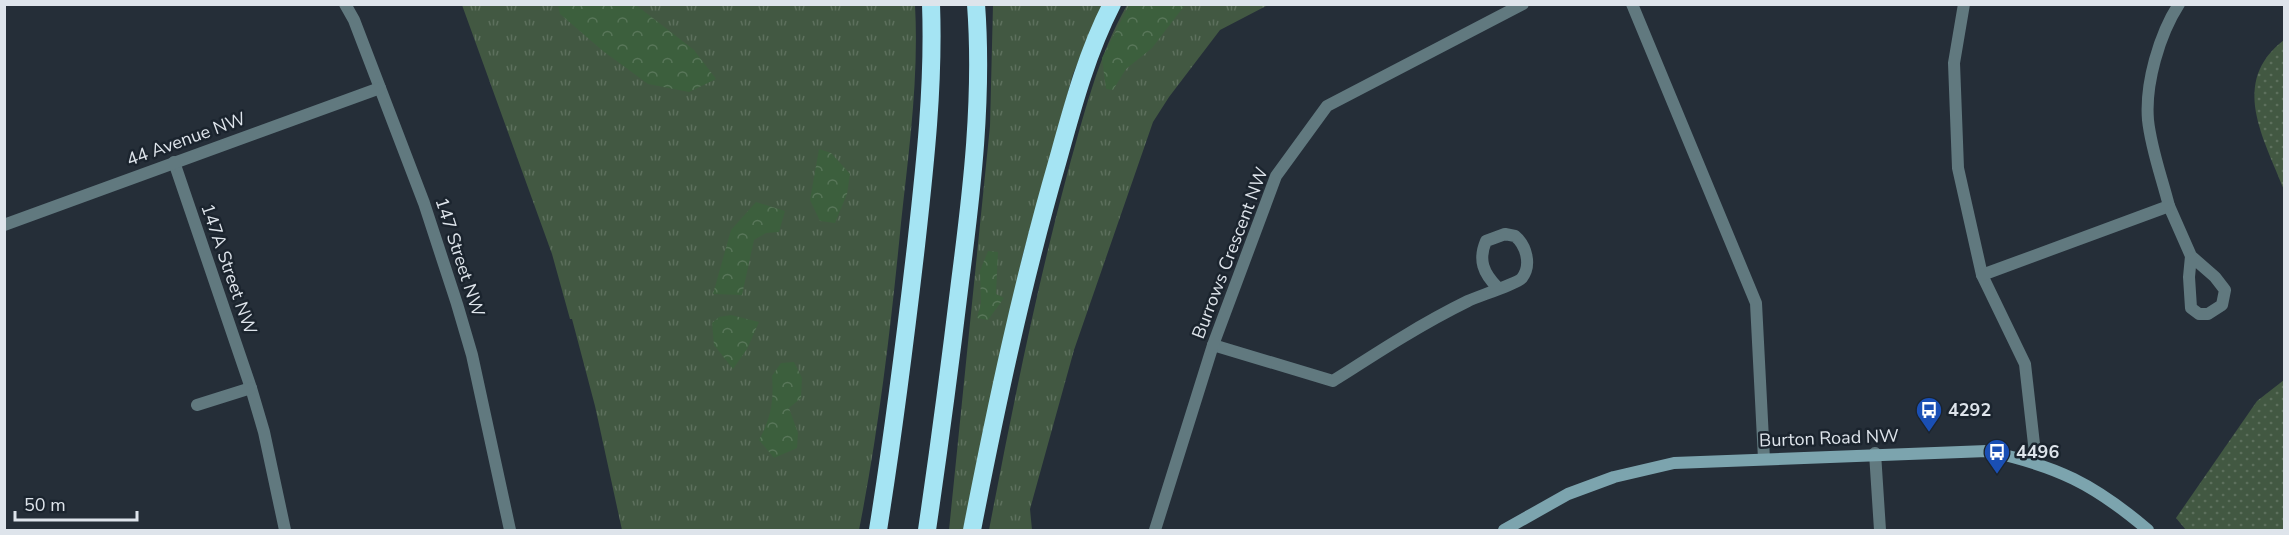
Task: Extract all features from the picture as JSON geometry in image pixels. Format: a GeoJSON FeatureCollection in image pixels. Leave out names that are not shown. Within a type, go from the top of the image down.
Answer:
{"type":"FeatureCollection","features":[{"type":"Feature","properties":{"kind":"highway"},"geometry":{"type":"LineString","coordinates":[[878,531],[899,393],[924,177],[933,55],[931,4]]}},
{"type":"Feature","properties":{"kind":"highway"},"geometry":{"type":"LineString","coordinates":[[927,531],[967,232],[975,144],[979,52],[976,4]]}},
{"type":"Feature","properties":{"kind":"highway"},"geometry":{"type":"LineString","coordinates":[[972,531],[1017,318],[1047,196],[1083,72],[1112,4]]}},
{"type":"Feature","properties":{"kind":"street","name":"147 Street NW"},"geometry":{"type":"LineString","coordinates":[[345,4],[354,20],[424,203],[457,304],[472,355],[510,531]]}},
{"type":"Feature","properties":{"kind":"street","name":"Burrows Crescent NW"},"geometry":{"type":"LineString","coordinates":[[1155,531],[1213,345],[1276,176],[1327,106],[1523,4]]}},
{"type":"Feature","properties":{"kind":"street"},"geometry":{"type":"LineString","coordinates":[[1632,4],[1756,303],[1764,459]]}},
{"type":"Feature","properties":{"kind":"street"},"geometry":{"type":"LineString","coordinates":[[1964,4],[1954,63],[1958,168],[1982,275],[2025,364],[2036,462]]}},
{"type":"Feature","properties":{"kind":"street"},"geometry":{"type":"LineString","coordinates":[[2179,4],[2167,23],[2153,68],[2148,119],[2169,206],[2191,256],[2215,277],[2225,290],[2222,305],[2208,314],[2194,312],[2189,299],[2191,256]]}},
{"type":"Feature","properties":{"kind":"street","name":"44 Avenue NW"},"geometry":{"type":"LineString","coordinates":[[4,225],[380,88]]}},
{"type":"Feature","properties":{"kind":"street","name":"147A Street NW"},"geometry":{"type":"LineString","coordinates":[[174,162],[251,388],[264,432],[285,531]]}},
{"type":"Feature","properties":{"kind":"street"},"geometry":{"type":"LineString","coordinates":[[1982,275],[2169,206]]}},
{"type":"Feature","properties":{"kind":"street"},"geometry":{"type":"LineString","coordinates":[[1213,345],[1333,381],[1422,323],[1498,288],[1514,285],[1522,279],[1527,269],[1527,257],[1520,241],[1505,234],[1486,241],[1482,251],[1484,271],[1498,288]]}},
{"type":"Feature","properties":{"kind":"street"},"geometry":{"type":"LineString","coordinates":[[197,405],[251,388]]}},
{"type":"Feature","properties":{"kind":"street","name":"Burton Road NW"},"geometry":{"type":"LineString","coordinates":[[1504,531],[1568,494],[1614,477],[1674,463],[1875,453],[1987,451],[2036,462],[2074,478],[2120,507],[2148,531]]}},
{"type":"Feature","properties":{"kind":"street"},"geometry":{"type":"LineString","coordinates":[[1875,453],[1880,531]]}},
{"type":"Feature","properties":{"kind":"green space"},"geometry":{"type":"Polygon","coordinates":[[[462,5],[915,5],[916,60],[912,114],[893,300],[873,454],[859,530],[622,530],[595,406],[572,319],[570,319],[552,254],[462,5]]]}},
{"type":"Feature","properties":{"kind":"green space"},"geometry":{"type":"Polygon","coordinates":[[[558,5],[636,5],[694,50],[716,79],[689,92],[648,84],[603,51],[560,14],[558,5]]]}},
{"type":"Feature","properties":{"kind":"green space"},"geometry":{"type":"Polygon","coordinates":[[[993,5],[1102,5],[1073,74],[1023,254],[963,530],[949,530],[990,126],[993,5]]]}},
{"type":"Feature","properties":{"kind":"green space"},"geometry":{"type":"Polygon","coordinates":[[[1127,5],[1268,5],[1220,30],[1153,122],[1074,350],[1030,509],[1032,530],[989,530],[1025,350],[1068,171],[1100,65],[1127,5]]]}},
{"type":"Feature","properties":{"kind":"green space"},"geometry":{"type":"Polygon","coordinates":[[[1129,5],[1185,5],[1152,48],[1126,69],[1113,90],[1106,89],[1102,58],[1129,5]]]}},
{"type":"Feature","properties":{"kind":"green space"},"geometry":{"type":"Polygon","coordinates":[[[2284,40],[2284,190],[2261,131],[2256,111],[2255,92],[2258,74],[2267,56],[2284,40]]]}},
{"type":"Feature","properties":{"kind":"green space"},"geometry":{"type":"Polygon","coordinates":[[[819,149],[831,153],[850,174],[847,194],[835,223],[820,221],[810,200],[819,149]]]}},
{"type":"Feature","properties":{"kind":"green space"},"geometry":{"type":"Polygon","coordinates":[[[756,202],[785,211],[779,232],[766,233],[754,240],[742,295],[713,294],[731,230],[756,202]]]}},
{"type":"Feature","properties":{"kind":"green space"},"geometry":{"type":"Polygon","coordinates":[[[988,251],[998,252],[996,294],[1004,298],[988,320],[977,318],[981,303],[980,271],[988,251]]]}},
{"type":"Feature","properties":{"kind":"green space"},"geometry":{"type":"Polygon","coordinates":[[[731,315],[759,322],[747,349],[733,369],[714,345],[712,323],[719,317],[731,315]]]}},
{"type":"Feature","properties":{"kind":"green space"},"geometry":{"type":"Polygon","coordinates":[[[794,362],[802,378],[801,398],[789,408],[798,433],[797,448],[774,458],[759,440],[771,409],[772,376],[781,363],[794,362]]]}},
{"type":"Feature","properties":{"kind":"green space"},"geometry":{"type":"Polygon","coordinates":[[[2284,380],[2284,530],[2186,530],[2176,518],[2257,401],[2284,380]]]}},
{"type":"Feature","properties":{"kind":"place","name":"4292"},"geometry":{"type":"Point","coordinates":[1929,433]}},
{"type":"Feature","properties":{"kind":"place","name":"4496"},"geometry":{"type":"Point","coordinates":[1997,475]}}]}
